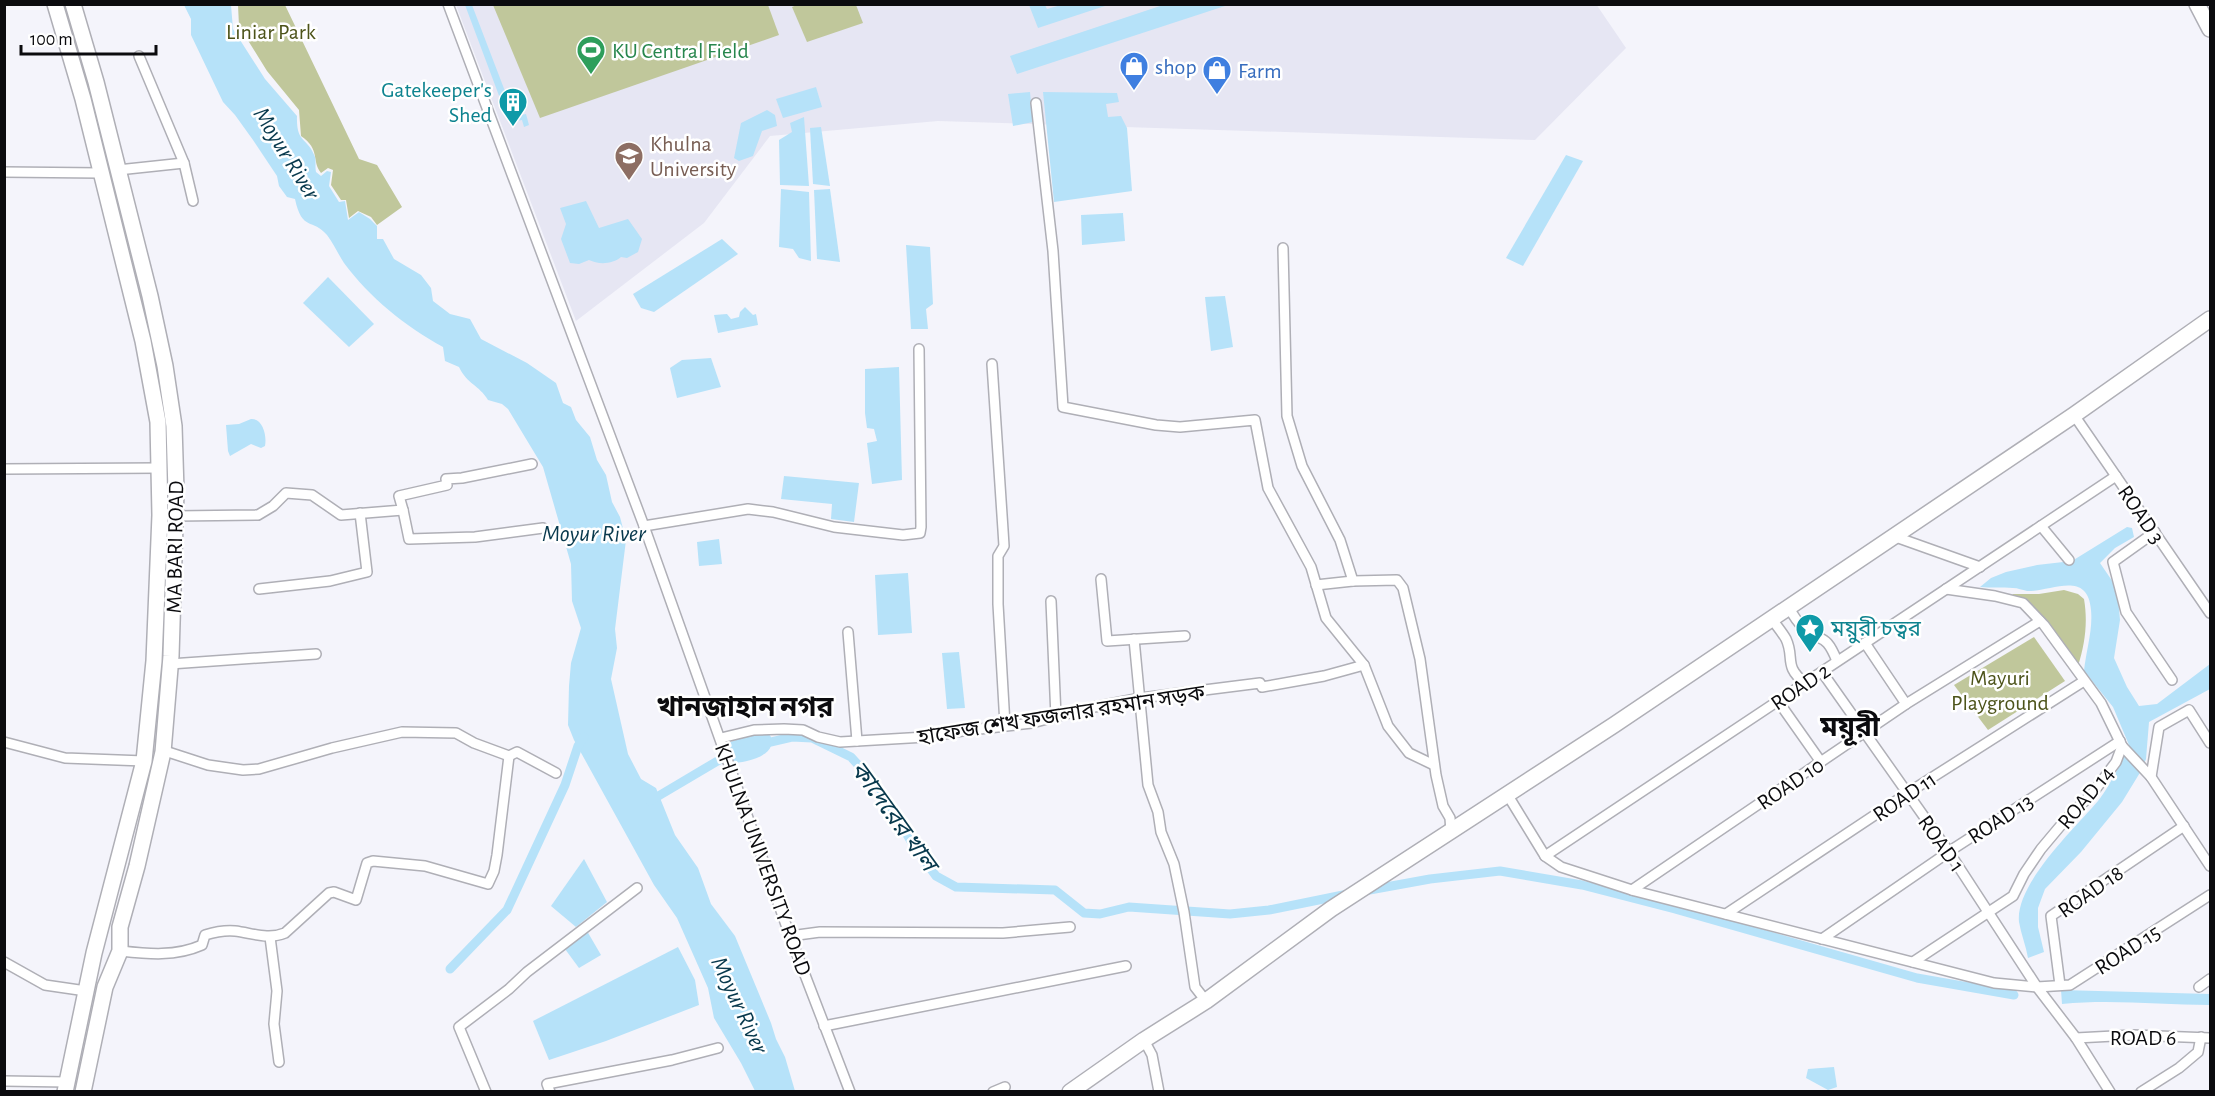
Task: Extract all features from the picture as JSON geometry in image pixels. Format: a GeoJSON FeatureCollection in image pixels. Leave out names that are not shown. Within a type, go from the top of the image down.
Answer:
{"type":"FeatureCollection","features":[{"type":"Feature","properties":{"kind":"main road","name":"MA BARI ROAD"},"geometry":{"type":"LineString","coordinates":[[55,4],[83,99],[143,341],[158,422],[160,515],[154,661],[144,761],[86,991],[66,1087]]}},
{"type":"Feature","properties":{"kind":"main road","name":"MA BARI ROAD"},"geometry":{"type":"LineString","coordinates":[[73,4],[118,170],[165,366],[174,426],[176,516],[170,664],[163,753],[137,866],[120,927],[120,951],[105,987],[83,1092]]}},
{"type":"Feature","properties":{"kind":"main road"},"geometry":{"type":"LineString","coordinates":[[2197,4],[2211,29]]}},
{"type":"Feature","properties":{"kind":"main road"},"geometry":{"type":"LineString","coordinates":[[1070,1092],[1144,1040],[1206,1001],[1331,909],[1614,725],[2211,320]]}},
{"type":"Feature","properties":{"kind":"street","name":"KHULNA UNIVERSITY ROAD"},"geometry":{"type":"LineString","coordinates":[[448,4],[644,526],[790,936],[850,1092]]}},
{"type":"Feature","properties":{"kind":"street"},"geometry":{"type":"LineString","coordinates":[[139,56],[184,163],[193,201]]}},
{"type":"Feature","properties":{"kind":"street"},"geometry":{"type":"LineString","coordinates":[[1036,103],[1053,251],[1063,407],[1156,425],[1180,427],[1255,420],[1268,488],[1311,567],[1326,618],[1364,665],[1388,726],[1408,753],[1434,765]]}},
{"type":"Feature","properties":{"kind":"street"},"geometry":{"type":"LineString","coordinates":[[118,170],[184,163]]}},
{"type":"Feature","properties":{"kind":"street"},"geometry":{"type":"LineString","coordinates":[[4,172],[100,173]]}},
{"type":"Feature","properties":{"kind":"street"},"geometry":{"type":"LineString","coordinates":[[1283,248],[1287,416],[1302,466],[1340,540],[1353,581]]}},
{"type":"Feature","properties":{"kind":"street"},"geometry":{"type":"LineString","coordinates":[[644,526],[748,509],[773,512],[834,527],[903,535],[920,532],[919,349]]}},
{"type":"Feature","properties":{"kind":"street"},"geometry":{"type":"LineString","coordinates":[[992,364],[1004,546],[998,556],[998,604],[1005,725]]}},
{"type":"Feature","properties":{"kind":"street","name":"ROAD 3"},"geometry":{"type":"LineString","coordinates":[[2074,415],[2211,613]]}},
{"type":"Feature","properties":{"kind":"street"},"geometry":{"type":"LineString","coordinates":[[532,464],[446,479],[447,485],[399,496],[409,539],[475,537],[543,528]]}},
{"type":"Feature","properties":{"kind":"street"},"geometry":{"type":"LineString","coordinates":[[4,469],[159,468]]}},
{"type":"Feature","properties":{"kind":"street","name":"ROAD 2"},"geometry":{"type":"LineString","coordinates":[[1545,856],[2116,476]]}},
{"type":"Feature","properties":{"kind":"street"},"geometry":{"type":"LineString","coordinates":[[176,516],[258,515],[273,506],[286,493],[312,495],[341,515],[404,510]]}},
{"type":"Feature","properties":{"kind":"street"},"geometry":{"type":"LineString","coordinates":[[259,589],[330,581],[367,572],[360,513]]}},
{"type":"Feature","properties":{"kind":"street"},"geometry":{"type":"LineString","coordinates":[[2041,526],[2069,560]]}},
{"type":"Feature","properties":{"kind":"street"},"geometry":{"type":"LineString","coordinates":[[2155,532],[2114,562],[2126,612],[2172,680]]}},
{"type":"Feature","properties":{"kind":"street"},"geometry":{"type":"LineString","coordinates":[[1893,536],[1980,567]]}},
{"type":"Feature","properties":{"kind":"street"},"geometry":{"type":"LineString","coordinates":[[1101,579],[1107,641],[1185,636]]}},
{"type":"Feature","properties":{"kind":"street"},"geometry":{"type":"LineString","coordinates":[[1316,585],[1397,580],[1403,588],[1420,659],[1434,765],[1443,806],[1450,818],[1451,832]]}},
{"type":"Feature","properties":{"kind":"street","name":"ROAD 14"},"geometry":{"type":"LineString","coordinates":[[1913,962],[2013,896],[2024,874],[2041,849],[2067,818],[2092,794],[2116,762],[2121,743],[2101,703],[2040,621],[2023,603],[1995,596],[1946,589]]}},
{"type":"Feature","properties":{"kind":"street"},"geometry":{"type":"LineString","coordinates":[[1051,601],[1056,717]]}},
{"type":"Feature","properties":{"kind":"street"},"geometry":{"type":"LineString","coordinates":[[1788,606],[1801,626],[1822,637],[1830,645],[1837,661]]}},
{"type":"Feature","properties":{"kind":"street"},"geometry":{"type":"LineString","coordinates":[[1771,618],[1785,638],[1790,666],[1805,683]]}},
{"type":"Feature","properties":{"kind":"street","name":"ROAD 10"},"geometry":{"type":"LineString","coordinates":[[1632,890],[1906,704],[2040,621]]}},
{"type":"Feature","properties":{"kind":"street"},"geometry":{"type":"LineString","coordinates":[[848,632],[857,741]]}},
{"type":"Feature","properties":{"kind":"street"},"geometry":{"type":"LineString","coordinates":[[1134,639],[1148,785],[1158,812],[1161,832],[1173,860],[1184,912],[1195,987],[1206,1001]]}},
{"type":"Feature","properties":{"kind":"street"},"geometry":{"type":"LineString","coordinates":[[1865,643],[1906,704]]}},
{"type":"Feature","properties":{"kind":"street"},"geometry":{"type":"LineString","coordinates":[[170,664],[316,654]]}},
{"type":"Feature","properties":{"kind":"street","name":"হাফেজ শেখ ফজলার রহমান সড়ক"},"geometry":{"type":"LineString","coordinates":[[721,738],[754,730],[784,729],[802,730],[818,737],[840,742],[926,737],[1032,723],[1141,698],[1260,683],[1262,687],[1324,676],[1364,665]]}},
{"type":"Feature","properties":{"kind":"street","name":"ROAD 1"},"geometry":{"type":"LineString","coordinates":[[1822,672],[1949,852],[2037,987],[2076,1038],[2109,1092]]}},
{"type":"Feature","properties":{"kind":"street","name":"ROAD 11"},"geometry":{"type":"LineString","coordinates":[[1726,914],[1914,789],[2084,681]]}},
{"type":"Feature","properties":{"kind":"street"},"geometry":{"type":"LineString","coordinates":[[1778,701],[1821,762]]}},
{"type":"Feature","properties":{"kind":"street"},"geometry":{"type":"LineString","coordinates":[[2151,777],[2159,727],[2189,710],[2211,743]]}},
{"type":"Feature","properties":{"kind":"street"},"geometry":{"type":"LineString","coordinates":[[163,753],[168,752],[208,765],[243,770],[259,769],[332,748],[402,732],[456,733],[474,743],[509,756],[517,752],[556,773]]}},
{"type":"Feature","properties":{"kind":"street"},"geometry":{"type":"LineString","coordinates":[[4,742],[65,758],[144,761]]}},
{"type":"Feature","properties":{"kind":"street"},"geometry":{"type":"LineString","coordinates":[[2121,743],[2151,777],[2211,866]]}},
{"type":"Feature","properties":{"kind":"street","name":"ROAD 13"},"geometry":{"type":"LineString","coordinates":[[1822,939],[1949,852],[2121,743]]}},
{"type":"Feature","properties":{"kind":"street"},"geometry":{"type":"LineString","coordinates":[[120,951],[165,954],[194,949],[202,945],[205,935],[219,931],[270,937],[285,933],[329,893],[334,892],[356,900],[367,863],[373,861],[425,866],[488,884],[494,871],[497,855],[509,756]]}},
{"type":"Feature","properties":{"kind":"street"},"geometry":{"type":"LineString","coordinates":[[1507,794],[1545,856]]}},
{"type":"Feature","properties":{"kind":"street","name":"ROAD 18"},"geometry":{"type":"LineString","coordinates":[[2060,985],[2051,916],[2184,826]]}},
{"type":"Feature","properties":{"kind":"street","name":"ROAD 15"},"geometry":{"type":"LineString","coordinates":[[1545,856],[1561,867],[1632,890],[1994,983],[2037,987],[2070,985],[2211,895]]}},
{"type":"Feature","properties":{"kind":"street"},"geometry":{"type":"LineString","coordinates":[[486,1092],[459,1027],[637,888]]}},
{"type":"Feature","properties":{"kind":"street"},"geometry":{"type":"LineString","coordinates":[[790,936],[820,932],[1003,933],[1070,927]]}},
{"type":"Feature","properties":{"kind":"street"},"geometry":{"type":"LineString","coordinates":[[270,937],[277,992],[274,1024],[279,1062]]}},
{"type":"Feature","properties":{"kind":"street"},"geometry":{"type":"LineString","coordinates":[[4,962],[45,985],[86,991]]}},
{"type":"Feature","properties":{"kind":"street"},"geometry":{"type":"LineString","coordinates":[[824,1026],[1126,966]]}},
{"type":"Feature","properties":{"kind":"street"},"geometry":{"type":"LineString","coordinates":[[2199,987],[2211,979]]}},
{"type":"Feature","properties":{"kind":"street","name":"ROAD 6"},"geometry":{"type":"LineString","coordinates":[[2076,1038],[2133,1035],[2206,1038]]}},
{"type":"Feature","properties":{"kind":"street"},"geometry":{"type":"LineString","coordinates":[[2141,1092],[2179,1068],[2198,1052],[2206,1038]]}},
{"type":"Feature","properties":{"kind":"street"},"geometry":{"type":"LineString","coordinates":[[1144,1040],[1152,1055],[1159,1092]]}},
{"type":"Feature","properties":{"kind":"street"},"geometry":{"type":"LineString","coordinates":[[550,1092],[547,1084],[672,1060],[718,1048]]}},
{"type":"Feature","properties":{"kind":"street"},"geometry":{"type":"LineString","coordinates":[[2099,1075],[2101,1092]]}},
{"type":"Feature","properties":{"kind":"street"},"geometry":{"type":"LineString","coordinates":[[4,1081],[66,1087]]}},
{"type":"Feature","properties":{"kind":"street"},"geometry":{"type":"LineString","coordinates":[[993,1092],[1005,1087]]}},
{"type":"Feature","properties":{"kind":"shaded area","name":"Khulna University"},"geometry":{"type":"Polygon","coordinates":[[[1596,4],[1626,48],[1535,140],[938,121],[770,136],[704,223],[576,321],[456,5],[1596,4]]]}},
{"type":"Feature","properties":{"kind":"green space"},"geometry":{"type":"Polygon","coordinates":[[[799,4],[856,5],[863,23],[807,42],[792,7],[799,4]]]}},
{"type":"Feature","properties":{"kind":"green space","name":"Liniar Park"},"geometry":{"type":"Polygon","coordinates":[[[238,5],[285,5],[359,159],[377,165],[402,207],[377,225],[371,217],[358,211],[349,218],[346,200],[341,200],[331,185],[333,170],[328,168],[321,173],[311,146],[301,136],[299,110],[267,71],[239,26],[238,5]]]}},
{"type":"Feature","properties":{"kind":"green space","name":"KU Central Field"},"geometry":{"type":"Polygon","coordinates":[[[493,5],[768,5],[779,35],[540,118],[493,5]]]}},
{"type":"Feature","properties":{"kind":"green space"},"geometry":{"type":"Polygon","coordinates":[[[2064,590],[2078,594],[2084,599],[2085,633],[2078,666],[2044,618],[2012,594],[2039,594],[2064,590]]]}},
{"type":"Feature","properties":{"kind":"green space","name":"Mayuri Playground"},"geometry":{"type":"Polygon","coordinates":[[[2034,637],[2065,681],[1988,730],[1954,685],[2034,637]]]}},
{"type":"Feature","properties":{"kind":"water"},"geometry":{"type":"Polygon","coordinates":[[[1166,4],[1228,5],[1017,74],[1010,56],[1166,4]]]}},
{"type":"Feature","properties":{"kind":"water","name":"Moyur River"},"geometry":{"type":"Polygon","coordinates":[[[184,5],[231,5],[233,29],[265,79],[297,116],[300,136],[315,157],[316,172],[321,176],[327,171],[331,172],[329,186],[339,202],[345,201],[348,220],[359,212],[370,219],[377,226],[377,239],[383,239],[394,259],[421,275],[431,288],[433,301],[450,314],[470,319],[481,339],[527,363],[556,383],[563,403],[571,407],[576,420],[590,437],[597,460],[606,475],[612,502],[620,517],[626,540],[615,629],[617,648],[611,679],[628,754],[641,779],[656,788],[675,835],[698,868],[711,904],[735,936],[785,1057],[795,1091],[755,1091],[714,1018],[708,988],[677,918],[654,885],[574,740],[568,725],[569,686],[571,663],[581,628],[572,601],[571,564],[543,467],[508,409],[502,404],[488,400],[459,367],[445,361],[443,347],[415,330],[365,288],[344,263],[327,235],[301,216],[295,199],[287,197],[279,186],[277,176],[253,140],[223,102],[191,35],[191,19],[184,5]]]}},
{"type":"Feature","properties":{"kind":"water"},"geometry":{"type":"Polygon","coordinates":[[[465,5],[472,5],[513,112],[516,116],[526,114],[529,125],[524,127],[522,120],[512,122],[507,117],[465,5]]]}},
{"type":"Feature","properties":{"kind":"water"},"geometry":{"type":"Polygon","coordinates":[[[1029,5],[1045,5],[1047,9],[1061,5],[1108,5],[1038,28],[1029,5]]]}},
{"type":"Feature","properties":{"kind":"water"},"geometry":{"type":"Polygon","coordinates":[[[816,87],[822,107],[783,118],[776,99],[816,87]]]}},
{"type":"Feature","properties":{"kind":"water"},"geometry":{"type":"Polygon","coordinates":[[[1030,92],[1033,122],[1013,126],[1008,94],[1030,92]]]}},
{"type":"Feature","properties":{"kind":"water"},"geometry":{"type":"Polygon","coordinates":[[[1043,92],[1117,93],[1119,102],[1106,104],[1108,117],[1121,116],[1127,128],[1132,191],[1054,202],[1043,92]]]}},
{"type":"Feature","properties":{"kind":"water"},"geometry":{"type":"Polygon","coordinates":[[[767,110],[775,115],[777,126],[762,131],[753,156],[739,161],[734,158],[741,123],[767,110]]]}},
{"type":"Feature","properties":{"kind":"water"},"geometry":{"type":"Polygon","coordinates":[[[804,117],[809,186],[780,185],[779,140],[792,132],[790,123],[804,117]]]}},
{"type":"Feature","properties":{"kind":"water"},"geometry":{"type":"Polygon","coordinates":[[[821,127],[830,186],[813,184],[810,128],[821,127]]]}},
{"type":"Feature","properties":{"kind":"water"},"geometry":{"type":"Polygon","coordinates":[[[1566,155],[1583,161],[1523,266],[1506,258],[1566,155]]]}},
{"type":"Feature","properties":{"kind":"water"},"geometry":{"type":"Polygon","coordinates":[[[781,189],[809,192],[811,261],[799,258],[793,249],[779,247],[781,189]]]}},
{"type":"Feature","properties":{"kind":"water"},"geometry":{"type":"Polygon","coordinates":[[[830,189],[840,262],[817,259],[814,190],[830,189]]]}},
{"type":"Feature","properties":{"kind":"water"},"geometry":{"type":"Polygon","coordinates":[[[586,201],[599,228],[628,219],[642,239],[638,252],[627,258],[621,257],[606,263],[589,260],[579,264],[570,263],[561,239],[566,224],[560,208],[586,201]]]}},
{"type":"Feature","properties":{"kind":"water"},"geometry":{"type":"Polygon","coordinates":[[[1123,213],[1125,241],[1082,245],[1081,215],[1123,213]]]}},
{"type":"Feature","properties":{"kind":"water"},"geometry":{"type":"Polygon","coordinates":[[[722,239],[738,254],[654,312],[641,308],[633,294],[722,239]]]}},
{"type":"Feature","properties":{"kind":"water"},"geometry":{"type":"Polygon","coordinates":[[[906,245],[930,247],[933,304],[926,309],[928,329],[911,329],[906,245]]]}},
{"type":"Feature","properties":{"kind":"water"},"geometry":{"type":"Polygon","coordinates":[[[328,277],[374,324],[349,347],[303,303],[328,277]]]}},
{"type":"Feature","properties":{"kind":"water"},"geometry":{"type":"Polygon","coordinates":[[[1225,296],[1233,347],[1211,351],[1205,297],[1225,296]]]}},
{"type":"Feature","properties":{"kind":"water"},"geometry":{"type":"Polygon","coordinates":[[[745,307],[753,315],[756,314],[758,325],[718,333],[714,315],[727,314],[731,319],[739,317],[745,307]]]}},
{"type":"Feature","properties":{"kind":"water"},"geometry":{"type":"Polygon","coordinates":[[[711,358],[721,387],[677,398],[670,368],[682,360],[711,358]]]}},
{"type":"Feature","properties":{"kind":"water"},"geometry":{"type":"Polygon","coordinates":[[[899,367],[902,480],[872,484],[867,443],[877,441],[874,429],[867,428],[865,369],[899,367]]]}},
{"type":"Feature","properties":{"kind":"water"},"geometry":{"type":"Polygon","coordinates":[[[251,419],[261,424],[265,433],[265,446],[261,448],[251,444],[230,456],[226,425],[239,424],[251,419]]]}},
{"type":"Feature","properties":{"kind":"water"},"geometry":{"type":"Polygon","coordinates":[[[784,476],[859,483],[854,522],[831,519],[832,504],[781,499],[784,476]]]}},
{"type":"Feature","properties":{"kind":"water"},"geometry":{"type":"Polygon","coordinates":[[[2127,527],[2132,528],[2134,537],[2115,548],[2100,563],[2117,588],[2120,620],[2114,658],[2127,687],[2139,706],[2157,704],[2210,664],[2210,689],[2149,722],[2146,759],[2122,802],[2081,852],[2045,889],[2038,908],[2038,927],[2044,952],[2028,958],[2019,922],[2020,907],[2026,891],[2048,857],[2102,796],[2129,745],[2113,707],[2084,671],[2091,610],[2088,597],[2083,590],[2075,586],[2027,591],[2015,588],[1980,587],[1991,578],[2006,572],[2037,565],[2072,561],[2127,527]]]}},
{"type":"Feature","properties":{"kind":"water"},"geometry":{"type":"Polygon","coordinates":[[[719,539],[722,564],[699,566],[697,542],[719,539]]]}},
{"type":"Feature","properties":{"kind":"water"},"geometry":{"type":"Polygon","coordinates":[[[908,573],[912,633],[878,635],[875,575],[908,573]]]}},
{"type":"Feature","properties":{"kind":"water"},"geometry":{"type":"Polygon","coordinates":[[[959,652],[965,708],[947,709],[942,653],[959,652]]]}},
{"type":"Feature","properties":{"kind":"water"},"geometry":{"type":"Polygon","coordinates":[[[757,733],[768,733],[771,737],[769,750],[754,759],[731,763],[729,760],[731,753],[725,750],[727,743],[757,733]]]}},
{"type":"Feature","properties":{"kind":"water"},"geometry":{"type":"Polygon","coordinates":[[[584,859],[607,902],[576,927],[551,906],[584,859]]]}},
{"type":"Feature","properties":{"kind":"water"},"geometry":{"type":"Polygon","coordinates":[[[587,931],[601,955],[579,968],[565,949],[587,931]]]}},
{"type":"Feature","properties":{"kind":"water"},"geometry":{"type":"Polygon","coordinates":[[[678,947],[695,980],[699,1005],[549,1060],[533,1021],[678,947]]]}},
{"type":"Feature","properties":{"kind":"water"},"geometry":{"type":"Polygon","coordinates":[[[2061,990],[2210,994],[2210,1005],[2118,1002],[2062,1004],[2061,990]]]}},
{"type":"Feature","properties":{"kind":"water"},"geometry":{"type":"Polygon","coordinates":[[[1834,1067],[1837,1087],[1828,1090],[1806,1078],[1808,1069],[1834,1067]]]}},
{"type":"Feature","properties":{"kind":"waterway"},"geometry":{"type":"LineString","coordinates":[[450,969],[507,910],[565,785],[578,746],[584,737]]}},
{"type":"Feature","properties":{"kind":"waterway","name":"কাদেরের খাল"},"geometry":{"type":"LineString","coordinates":[[762,744],[792,737],[812,738],[851,757],[880,789],[912,843],[936,876],[956,887],[1055,890],[1084,913],[1100,914],[1129,907],[1230,914],[1269,910],[1348,894]]}},
{"type":"Feature","properties":{"kind":"waterway","name":"কাদেরের খাল"},"geometry":{"type":"LineString","coordinates":[[650,801],[731,753],[743,750]]}},
{"type":"Feature","properties":{"kind":"waterway"},"geometry":{"type":"LineString","coordinates":[[1364,891],[1430,879],[1500,871],[1582,885],[1917,978],[2014,995]]}},
{"type":"Feature","properties":{"kind":"place","name":"KU Central Field"},"geometry":{"type":"Point","coordinates":[591,76]}},
{"type":"Feature","properties":{"kind":"place","name":"shop"},"geometry":{"type":"Point","coordinates":[1134,92]}},
{"type":"Feature","properties":{"kind":"place","name":"Farm"},"geometry":{"type":"Point","coordinates":[1217,96]}},
{"type":"Feature","properties":{"kind":"place","name":"Gatekeeper's Shed"},"geometry":{"type":"Point","coordinates":[513,128]}},
{"type":"Feature","properties":{"kind":"place","name":"Khulna University"},"geometry":{"type":"Point","coordinates":[629,182]}},
{"type":"Feature","properties":{"kind":"place","name":"ময়ুরী চত্বর"},"geometry":{"type":"Point","coordinates":[1810,654]}},
{"type":"Feature","properties":{"kind":"district","name":"খানজাহান নগর"},"geometry":{"type":"Point","coordinates":[745,706]}},
{"type":"Feature","properties":{"kind":"district","name":"ময়ূরী"},"geometry":{"type":"Point","coordinates":[1850,726]}}]}
